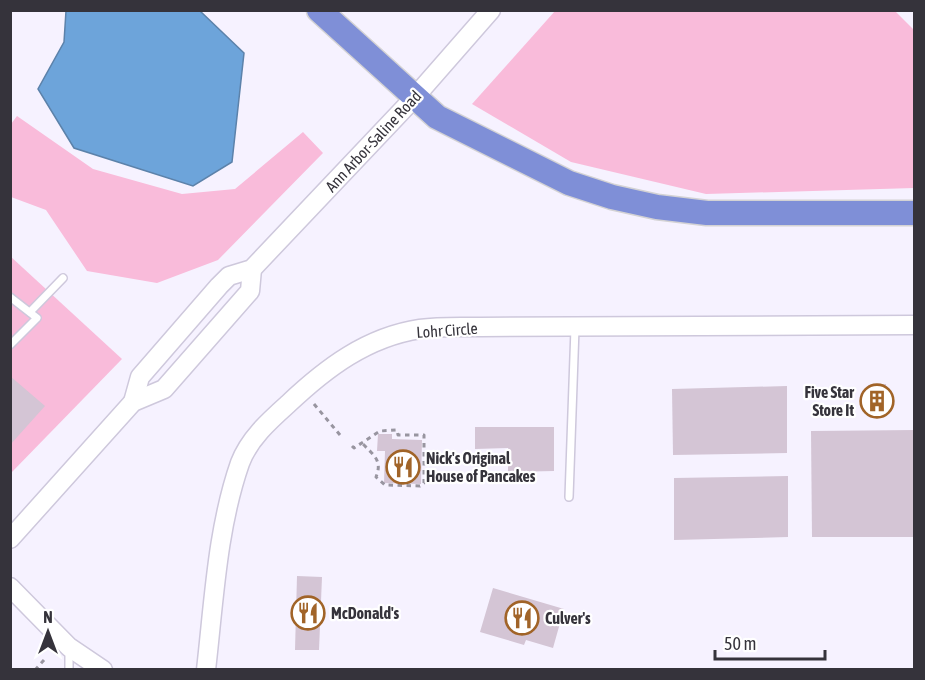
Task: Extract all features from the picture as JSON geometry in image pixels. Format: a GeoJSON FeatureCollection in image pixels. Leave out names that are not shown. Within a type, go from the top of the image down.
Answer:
{"type":"FeatureCollection","features":[{"type":"Feature","properties":{"kind":"highway"},"geometry":{"type":"LineString","coordinates":[[319,10],[437,117],[569,183],[612,197],[657,207],[707,213],[915,213]]}},
{"type":"Feature","properties":{"kind":"street","name":"Ann Arbor-Saline Road"},"geometry":{"type":"LineString","coordinates":[[133,402],[140,377],[224,281],[229,276],[252,269],[414,98],[491,10]]}},
{"type":"Feature","properties":{"kind":"street","name":"Ann Arbor-Saline Road"},"geometry":{"type":"LineString","coordinates":[[10,539],[133,402],[164,389],[250,291],[252,269]]}},
{"type":"Feature","properties":{"kind":"street","name":"Lohr Circle"},"geometry":{"type":"LineString","coordinates":[[206,669],[221,544],[241,461],[260,429],[340,359],[377,340],[420,329],[915,325]]}},
{"type":"Feature","properties":{"kind":"street"},"geometry":{"type":"LineString","coordinates":[[10,587],[69,647],[103,669]]}},
{"type":"Feature","properties":{"kind":"lane"},"geometry":{"type":"LineString","coordinates":[[30,312],[63,278]]}},
{"type":"Feature","properties":{"kind":"lane"},"geometry":{"type":"LineString","coordinates":[[10,297],[37,318],[11,344]]}},
{"type":"Feature","properties":{"kind":"lane"},"geometry":{"type":"LineString","coordinates":[[569,497],[575,327]]}},
{"type":"Feature","properties":{"kind":"lane"},"geometry":{"type":"LineString","coordinates":[[69,647],[69,669]]}},
{"type":"Feature","properties":{"kind":"path"},"geometry":{"type":"LineString","coordinates":[[314,404],[340,435]]}},
{"type":"Feature","properties":{"kind":"path"},"geometry":{"type":"LineString","coordinates":[[352,446],[354,448],[380,431],[397,430],[398,435],[424,435],[424,483],[420,486],[385,485],[376,477],[381,466],[379,461],[362,443]]}},
{"type":"Feature","properties":{"kind":"path"},"geometry":{"type":"LineString","coordinates":[[34,669],[44,660]]}},
{"type":"Feature","properties":{"kind":"shaded area"},"geometry":{"type":"Polygon","coordinates":[[[555,11],[895,11],[914,30],[914,188],[706,194],[571,162],[472,104],[555,11]]]}},
{"type":"Feature","properties":{"kind":"shaded area"},"geometry":{"type":"Polygon","coordinates":[[[17,116],[93,169],[182,194],[235,189],[303,132],[323,153],[218,260],[157,283],[87,271],[46,210],[11,197],[11,124],[17,116]]]}},
{"type":"Feature","properties":{"kind":"shaded area"},"geometry":{"type":"Polygon","coordinates":[[[10,256],[122,359],[11,473],[10,473],[10,256]]]}},
{"type":"Feature","properties":{"kind":"water"},"geometry":{"type":"Polygon","coordinates":[[[66,11],[200,11],[244,53],[232,162],[193,186],[74,148],[38,89],[64,42],[66,11]]]}},
{"type":"Feature","properties":{"kind":"building"},"geometry":{"type":"Polygon","coordinates":[[[10,376],[45,406],[10,445],[10,376]]]}},
{"type":"Feature","properties":{"kind":"building","name":"Five Star Store It"},"geometry":{"type":"Polygon","coordinates":[[[886,384],[887,407],[868,408],[868,385],[886,384]]]}},
{"type":"Feature","properties":{"kind":"building"},"geometry":{"type":"Polygon","coordinates":[[[787,386],[787,453],[673,455],[672,389],[787,386]]]}},
{"type":"Feature","properties":{"kind":"building"},"geometry":{"type":"Polygon","coordinates":[[[475,427],[554,427],[554,471],[508,472],[508,448],[475,449],[475,427]]]}},
{"type":"Feature","properties":{"kind":"building"},"geometry":{"type":"Polygon","coordinates":[[[915,430],[915,537],[812,537],[811,431],[915,430]]]}},
{"type":"Feature","properties":{"kind":"building","name":"Nick's Original House of Pancakes"},"geometry":{"type":"Polygon","coordinates":[[[378,434],[392,434],[392,439],[422,440],[421,484],[384,483],[385,451],[377,451],[378,434]]]}},
{"type":"Feature","properties":{"kind":"building"},"geometry":{"type":"Polygon","coordinates":[[[788,476],[788,537],[674,540],[674,478],[788,476]]]}},
{"type":"Feature","properties":{"kind":"building","name":"McDonald's"},"geometry":{"type":"Polygon","coordinates":[[[297,576],[322,577],[319,650],[295,650],[297,576]]]}},
{"type":"Feature","properties":{"kind":"building","name":"Culver's"},"geometry":{"type":"Polygon","coordinates":[[[493,588],[564,609],[553,648],[526,640],[524,645],[480,632],[493,588]]]}},
{"type":"Feature","properties":{"kind":"place","name":"Five Star Store It"},"geometry":{"type":"Point","coordinates":[877,401]}},
{"type":"Feature","properties":{"kind":"place","name":"Nick's Original House of Pancakes"},"geometry":{"type":"Point","coordinates":[403,467]}},
{"type":"Feature","properties":{"kind":"place","name":"McDonald's"},"geometry":{"type":"Point","coordinates":[308,613]}},
{"type":"Feature","properties":{"kind":"place","name":"Culver's"},"geometry":{"type":"Point","coordinates":[522,618]}}]}
